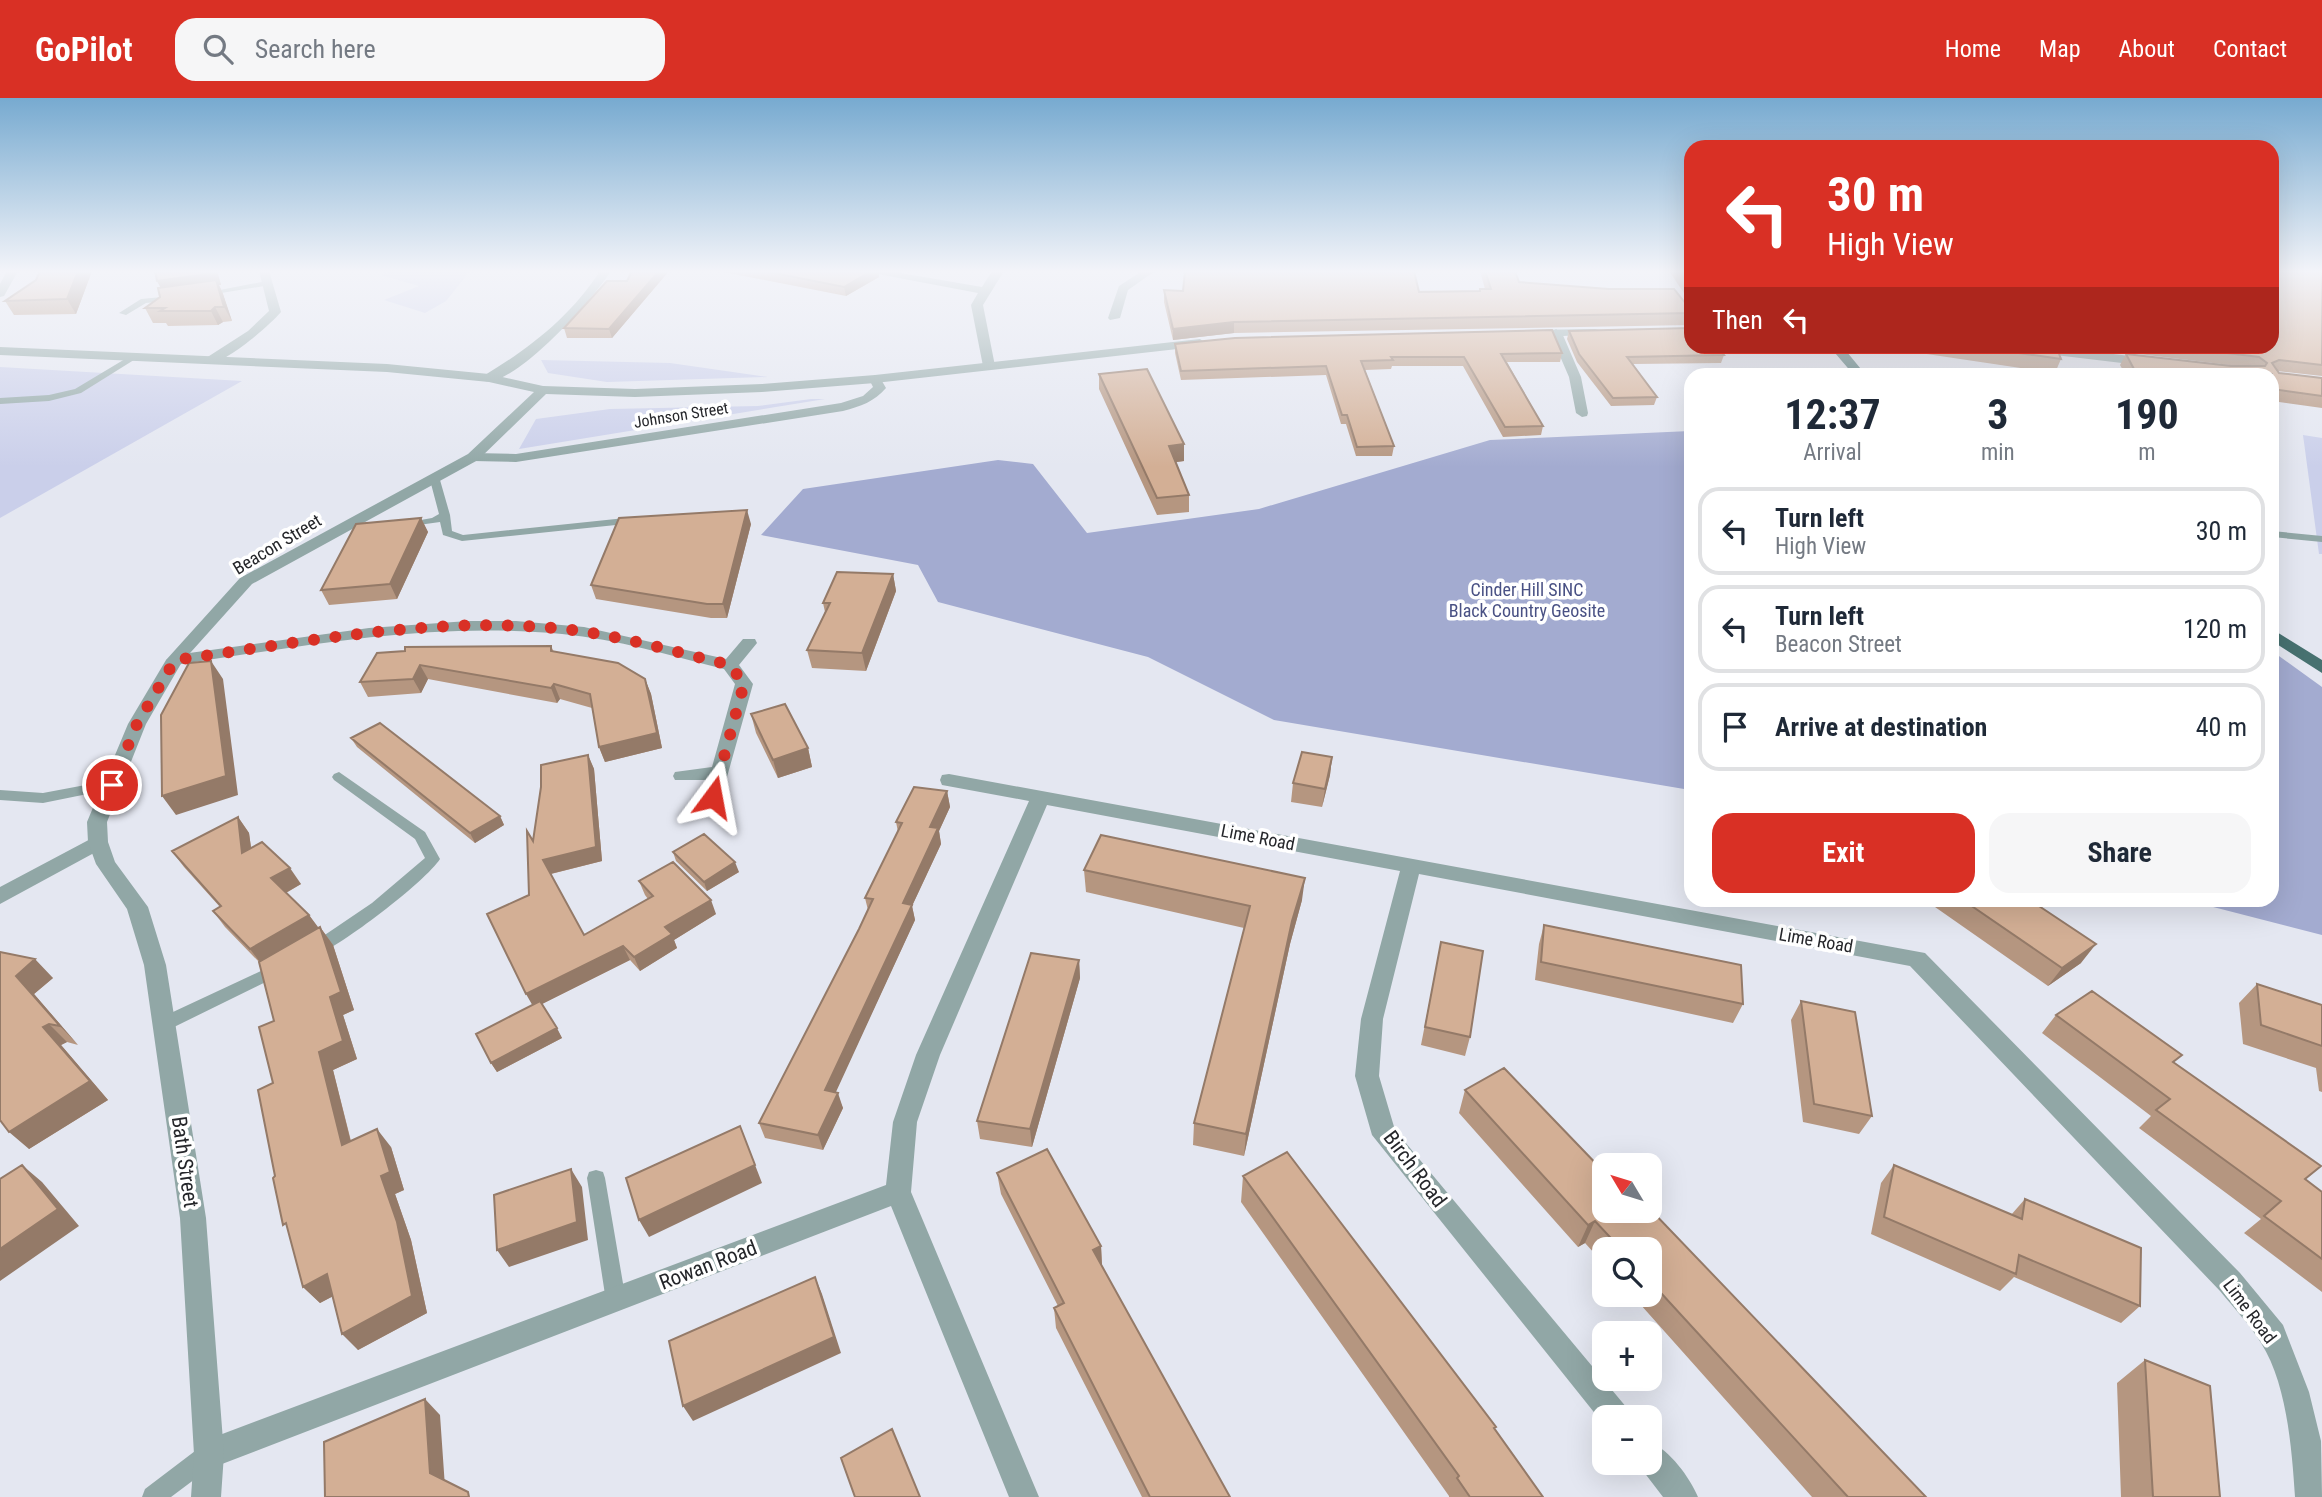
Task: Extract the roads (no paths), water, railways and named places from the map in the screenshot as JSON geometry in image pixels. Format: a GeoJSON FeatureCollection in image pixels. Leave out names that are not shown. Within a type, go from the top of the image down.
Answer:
{"type":"FeatureCollection","features":[{"type":"Feature","properties":{"kind":"main road"},"geometry":{"type":"LineString","coordinates":[[1842,354],[1854,368]]}},
{"type":"Feature","properties":{"kind":"main road"},"geometry":{"type":"LineString","coordinates":[[2279,639],[2322,668]]}},
{"type":"Feature","properties":{"kind":"street"},"geometry":{"type":"LineString","coordinates":[[209,361],[247,336]]}},
{"type":"Feature","properties":{"kind":"street"},"geometry":{"type":"LineString","coordinates":[[489,378],[510,366],[547,336]]}},
{"type":"Feature","properties":{"kind":"street"},"geometry":{"type":"LineString","coordinates":[[983,336],[989,366]]}},
{"type":"Feature","properties":{"kind":"street"},"geometry":{"type":"LineString","coordinates":[[1557,336],[1575,377],[1582,413]]}},
{"type":"Feature","properties":{"kind":"street"},"geometry":{"type":"LineString","coordinates":[[0,351],[387,368],[489,378],[544,390],[635,393],[762,388],[874,379],[1209,342]]}},
{"type":"Feature","properties":{"kind":"street"},"geometry":{"type":"LineString","coordinates":[[2100,354],[2157,363]]}},
{"type":"Feature","properties":{"kind":"street","name":"Johnson Street"},"geometry":{"type":"LineString","coordinates":[[472,457],[516,458],[843,407],[867,399],[880,388],[874,379]]}},
{"type":"Feature","properties":{"kind":"street","name":"Beacon Street"},"geometry":{"type":"LineString","coordinates":[[98,842],[97,822],[137,724],[175,660],[246,581],[435,481],[472,457],[544,390]]}},
{"type":"Feature","properties":{"kind":"street"},"geometry":{"type":"LineString","coordinates":[[175,660],[316,640],[489,626],[561,628],[607,635],[730,665],[744,684],[713,797]]}},
{"type":"Feature","properties":{"kind":"street"},"geometry":{"type":"LineString","coordinates":[[730,665],[749,643]]}},
{"type":"Feature","properties":{"kind":"street"},"geometry":{"type":"LineString","coordinates":[[682,776],[718,773]]}},
{"type":"Feature","properties":{"kind":"street","name":"Lime Road"},"geometry":{"type":"LineString","coordinates":[[949,780],[1917,959],[2230,1282],[2273,1335],[2295,1392],[2306,1441],[2310,1497]]}},
{"type":"Feature","properties":{"kind":"street"},"geometry":{"type":"LineString","coordinates":[[1024,1497],[898,1192],[905,1122],[928,1055],[1041,797]]}},
{"type":"Feature","properties":{"kind":"street"},"geometry":{"type":"LineString","coordinates":[[0,895],[98,842]]}},
{"type":"Feature","properties":{"kind":"street","name":"Bath Street"},"geometry":{"type":"LineString","coordinates":[[98,842],[106,863],[137,907],[155,965],[193,1218],[209,1454],[206,1497]]}},
{"type":"Feature","properties":{"kind":"street","name":"Birch Road"},"geometry":{"type":"LineString","coordinates":[[1411,866],[1372,1019],[1367,1076],[1384,1136],[1606,1405]]}},
{"type":"Feature","properties":{"kind":"street","name":"Rowan Road"},"geometry":{"type":"LineString","coordinates":[[209,1454],[898,1192]]}},
{"type":"Feature","properties":{"kind":"street"},"geometry":{"type":"LineString","coordinates":[[1662,1472],[1683,1497]]}},
{"type":"Feature","properties":{"kind":"lane"},"geometry":{"type":"LineString","coordinates":[[0,401],[49,398],[78,391],[133,358]]}},
{"type":"Feature","properties":{"kind":"lane"},"geometry":{"type":"LineString","coordinates":[[435,481],[447,533],[462,538],[650,519]]}},
{"type":"Feature","properties":{"kind":"lane"},"geometry":{"type":"LineString","coordinates":[[400,526],[435,521],[445,515]]}},
{"type":"Feature","properties":{"kind":"lane"},"geometry":{"type":"LineString","coordinates":[[2279,535],[2322,539]]}},
{"type":"Feature","properties":{"kind":"lane"},"geometry":{"type":"LineString","coordinates":[[164,1024],[310,952],[354,925],[412,880],[433,859],[420,836],[339,777]]}},
{"type":"Feature","properties":{"kind":"lane"},"geometry":{"type":"LineString","coordinates":[[0,795],[43,799],[112,785]]}},
{"type":"Feature","properties":{"kind":"lane"},"geometry":{"type":"LineString","coordinates":[[596,1178],[616,1301]]}},
{"type":"Feature","properties":{"kind":"lane"},"geometry":{"type":"LineString","coordinates":[[153,1497],[209,1454]]}},
{"type":"Feature","properties":{"kind":"park label","name":"Cinder Hill SINC Black Country Geosite"},"geometry":{"type":"Point","coordinates":[1527,599]}}]}
